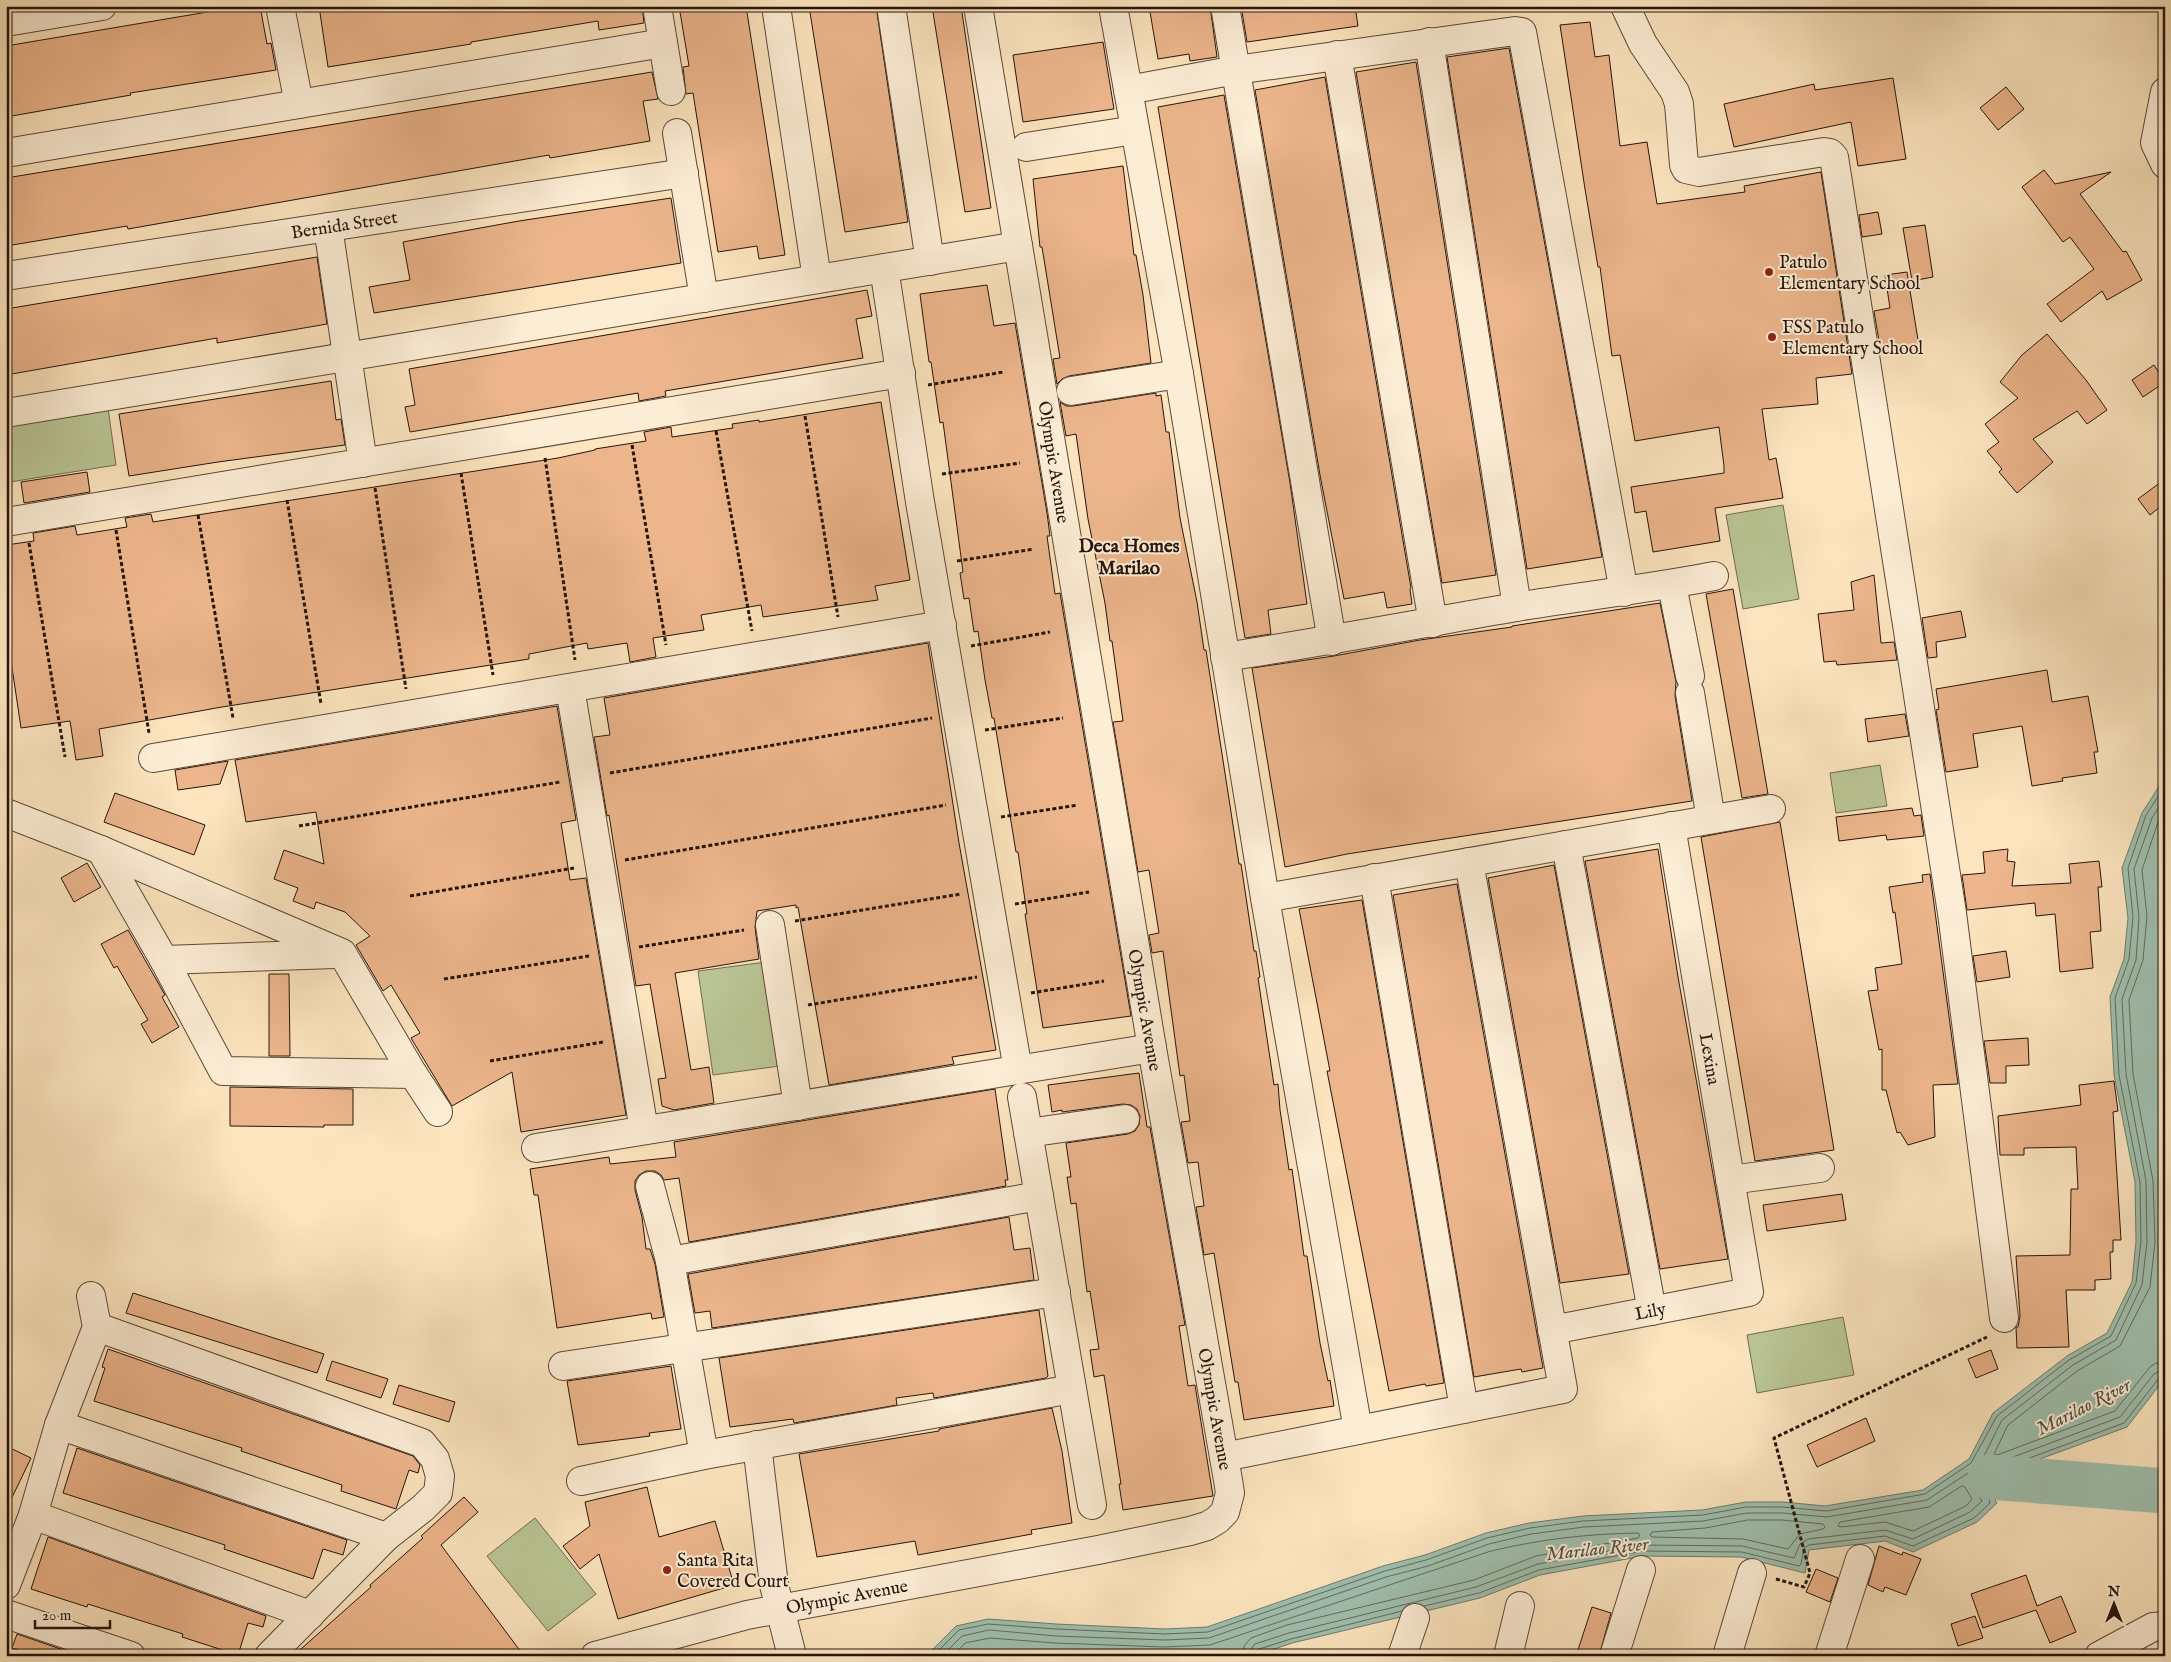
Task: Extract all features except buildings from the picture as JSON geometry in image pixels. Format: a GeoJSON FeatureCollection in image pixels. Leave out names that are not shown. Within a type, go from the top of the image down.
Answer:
{"type":"FeatureCollection","features":[{"type":"Feature","properties":{"kind":"street"},"geometry":{"type":"LineString","coordinates":[[6,22],[102,6]]}},
{"type":"Feature","properties":{"kind":"street"},"geometry":{"type":"LineString","coordinates":[[280,6],[299,104]]}},
{"type":"Feature","properties":{"kind":"street"},"geometry":{"type":"LineString","coordinates":[[657,6],[671,91]]}},
{"type":"Feature","properties":{"kind":"street"},"geometry":{"type":"LineString","coordinates":[[776,6],[817,279]]}},
{"type":"Feature","properties":{"kind":"street"},"geometry":{"type":"LineString","coordinates":[[891,6],[930,261]]}},
{"type":"Feature","properties":{"kind":"street","name":"Olympic Avenue"},"geometry":{"type":"LineString","coordinates":[[792,1656],[780,1608],[1098,1550],[1190,1531],[1207,1526],[1217,1520],[1225,1512],[1230,1493],[1152,1048],[978,6]]}},
{"type":"Feature","properties":{"kind":"street"},"geometry":{"type":"LineString","coordinates":[[1113,6],[1179,374],[1265,898],[1358,1430]]}},
{"type":"Feature","properties":{"kind":"street"},"geometry":{"type":"LineString","coordinates":[[1224,6],[1332,641]]}},
{"type":"Feature","properties":{"kind":"street"},"geometry":{"type":"LineString","coordinates":[[1624,6],[1643,44],[1675,92],[1679,104],[1684,165],[1686,169],[1699,172],[1824,152],[1830,153],[1834,157],[1952,913],[2004,1318]]}},
{"type":"Feature","properties":{"kind":"street"},"geometry":{"type":"LineString","coordinates":[[1128,90],[1236,70],[1337,55],[1515,31],[1522,32],[1624,592]]}},
{"type":"Feature","properties":{"kind":"street"},"geometry":{"type":"LineString","coordinates":[[1428,42],[1517,607]]}},
{"type":"Feature","properties":{"kind":"street"},"geometry":{"type":"LineString","coordinates":[[6,153],[663,43]]}},
{"type":"Feature","properties":{"kind":"street"},"geometry":{"type":"LineString","coordinates":[[1337,55],[1433,622]]}},
{"type":"Feature","properties":{"kind":"street"},"geometry":{"type":"LineString","coordinates":[[2165,92],[2155,143],[2165,164]]}},
{"type":"Feature","properties":{"kind":"street"},"geometry":{"type":"LineString","coordinates":[[1026,147],[1135,130]]}},
{"type":"Feature","properties":{"kind":"street"},"geometry":{"type":"LineString","coordinates":[[677,133],[704,298]]}},
{"type":"Feature","properties":{"kind":"street","name":"Bernida Street"},"geometry":{"type":"LineString","coordinates":[[6,276],[684,173]]}},
{"type":"Feature","properties":{"kind":"street"},"geometry":{"type":"LineString","coordinates":[[328,227],[346,357],[367,462]]}},
{"type":"Feature","properties":{"kind":"street"},"geometry":{"type":"LineString","coordinates":[[6,413],[1018,246]]}},
{"type":"Feature","properties":{"kind":"street"},"geometry":{"type":"LineString","coordinates":[[884,268],[931,565],[1018,1070]]}},
{"type":"Feature","properties":{"kind":"street"},"geometry":{"type":"LineString","coordinates":[[1071,391],[1179,374]]}},
{"type":"Feature","properties":{"kind":"street"},"geometry":{"type":"LineString","coordinates":[[16,521],[712,404],[801,390],[902,381]]}},
{"type":"Feature","properties":{"kind":"street"},"geometry":{"type":"LineString","coordinates":[[1225,657],[1332,641],[1517,607],[1672,585],[1714,576]]}},
{"type":"Feature","properties":{"kind":"street"},"geometry":{"type":"LineString","coordinates":[[1672,585],[1711,819]]}},
{"type":"Feature","properties":{"kind":"street"},"geometry":{"type":"LineString","coordinates":[[153,758],[842,642],[944,638]]}},
{"type":"Feature","properties":{"kind":"street"},"geometry":{"type":"LineString","coordinates":[[575,687],[586,778],[644,1130]]}},
{"type":"Feature","properties":{"kind":"street"},"geometry":{"type":"LineString","coordinates":[[1265,898],[1771,809]]}},
{"type":"Feature","properties":{"kind":"street"},"geometry":{"type":"LineString","coordinates":[[6,813],[101,850],[342,954],[413,1074],[438,1112]]}},
{"type":"Feature","properties":{"kind":"street","name":"Lexina"},"geometry":{"type":"LineString","coordinates":[[1671,826],[1748,1292]]}},
{"type":"Feature","properties":{"kind":"street"},"geometry":{"type":"LineString","coordinates":[[1566,845],[1652,1311]]}},
{"type":"Feature","properties":{"kind":"street"},"geometry":{"type":"LineString","coordinates":[[101,850],[164,960],[223,1070],[413,1074]]}},
{"type":"Feature","properties":{"kind":"street"},"geometry":{"type":"LineString","coordinates":[[1224,1457],[1563,1389],[1469,862]]}},
{"type":"Feature","properties":{"kind":"street"},"geometry":{"type":"LineString","coordinates":[[1374,878],[1464,1409]]}},
{"type":"Feature","properties":{"kind":"street"},"geometry":{"type":"LineString","coordinates":[[770,926],[798,1106]]}},
{"type":"Feature","properties":{"kind":"street"},"geometry":{"type":"LineString","coordinates":[[164,960],[342,954]]}},
{"type":"Feature","properties":{"kind":"street"},"geometry":{"type":"LineString","coordinates":[[536,1148],[1152,1048]]}},
{"type":"Feature","properties":{"kind":"street"},"geometry":{"type":"LineString","coordinates":[[1022,1097],[1092,1504]]}},
{"type":"Feature","properties":{"kind":"street"},"geometry":{"type":"LineString","coordinates":[[1028,1133],[1125,1119]]}},
{"type":"Feature","properties":{"kind":"street"},"geometry":{"type":"LineString","coordinates":[[1730,1180],[1820,1168]]}},
{"type":"Feature","properties":{"kind":"street"},"geometry":{"type":"LineString","coordinates":[[650,1186],[670,1261],[704,1455]]}},
{"type":"Feature","properties":{"kind":"street"},"geometry":{"type":"LineString","coordinates":[[670,1261],[1039,1196]]}},
{"type":"Feature","properties":{"kind":"street"},"geometry":{"type":"LineString","coordinates":[[563,1366],[1056,1292]]}},
{"type":"Feature","properties":{"kind":"street","name":"Lily"},"geometry":{"type":"LineString","coordinates":[[1552,1330],[1748,1292]]}},
{"type":"Feature","properties":{"kind":"street"},"geometry":{"type":"LineString","coordinates":[[6,1585],[33,1515],[59,1425],[97,1327],[91,1296]]}},
{"type":"Feature","properties":{"kind":"street"},"geometry":{"type":"LineString","coordinates":[[97,1327],[422,1443],[435,1459],[440,1476],[438,1493],[423,1508],[386,1537],[269,1656]]}},
{"type":"Feature","properties":{"kind":"street"},"geometry":{"type":"LineString","coordinates":[[581,1481],[757,1445],[1072,1389]]}},
{"type":"Feature","properties":{"kind":"street"},"geometry":{"type":"LineString","coordinates":[[59,1425],[386,1537]]}},
{"type":"Feature","properties":{"kind":"street"},"geometry":{"type":"LineString","coordinates":[[596,1656],[642,1649],[738,1617],[780,1608],[774,1585],[757,1445]]}},
{"type":"Feature","properties":{"kind":"street"},"geometry":{"type":"LineString","coordinates":[[33,1515],[310,1615]]}},
{"type":"Feature","properties":{"kind":"street"},"geometry":{"type":"LineString","coordinates":[[1829,1656],[1860,1559]]}},
{"type":"Feature","properties":{"kind":"street"},"geometry":{"type":"LineString","coordinates":[[1614,1656],[1641,1570]]}},
{"type":"Feature","properties":{"kind":"street"},"geometry":{"type":"LineString","coordinates":[[1727,1656],[1752,1573]]}},
{"type":"Feature","properties":{"kind":"street"},"geometry":{"type":"LineString","coordinates":[[1508,1656],[1520,1606]]}},
{"type":"Feature","properties":{"kind":"street"},"geometry":{"type":"LineString","coordinates":[[6,1614],[131,1656]]}},
{"type":"Feature","properties":{"kind":"street"},"geometry":{"type":"LineString","coordinates":[[1402,1656],[1415,1618]]}},
{"type":"Feature","properties":{"kind":"street"},"geometry":{"type":"LineString","coordinates":[[2098,1656],[2153,1627],[2165,1626]]}},
{"type":"Feature","properties":{"kind":"path"},"geometry":{"type":"LineString","coordinates":[[902,381],[1003,372]]}},
{"type":"Feature","properties":{"kind":"path"},"geometry":{"type":"LineString","coordinates":[[801,390],[842,642]]}},
{"type":"Feature","properties":{"kind":"path"},"geometry":{"type":"LineString","coordinates":[[712,404],[757,656]]}},
{"type":"Feature","properties":{"kind":"path"},"geometry":{"type":"LineString","coordinates":[[628,418],[671,671]]}},
{"type":"Feature","properties":{"kind":"path"},"geometry":{"type":"LineString","coordinates":[[542,433],[575,687]]}},
{"type":"Feature","properties":{"kind":"path"},"geometry":{"type":"LineString","coordinates":[[457,447],[496,700]]}},
{"type":"Feature","properties":{"kind":"path"},"geometry":{"type":"LineString","coordinates":[[367,462],[410,714]]}},
{"type":"Feature","properties":{"kind":"path"},"geometry":{"type":"LineString","coordinates":[[917,478],[1020,463]]}},
{"type":"Feature","properties":{"kind":"path"},"geometry":{"type":"LineString","coordinates":[[283,476],[325,729]]}},
{"type":"Feature","properties":{"kind":"path"},"geometry":{"type":"LineString","coordinates":[[194,491],[238,744]]}},
{"type":"Feature","properties":{"kind":"path"},"geometry":{"type":"LineString","coordinates":[[112,505],[153,758]]}},
{"type":"Feature","properties":{"kind":"path"},"geometry":{"type":"LineString","coordinates":[[16,521],[65,757]]}},
{"type":"Feature","properties":{"kind":"path"},"geometry":{"type":"LineString","coordinates":[[931,565],[1034,549]]}},
{"type":"Feature","properties":{"kind":"path"},"geometry":{"type":"LineString","coordinates":[[944,638],[1050,632]]}},
{"type":"Feature","properties":{"kind":"path"},"geometry":{"type":"LineString","coordinates":[[299,826],[586,778],[958,724],[1063,718]]}},
{"type":"Feature","properties":{"kind":"path"},"geometry":{"type":"LineString","coordinates":[[410,896],[600,864],[974,811],[1078,805]]}},
{"type":"Feature","properties":{"kind":"path"},"geometry":{"type":"LineString","coordinates":[[444,979],[770,926],[989,899],[1089,892]]}},
{"type":"Feature","properties":{"kind":"path"},"geometry":{"type":"LineString","coordinates":[[783,1010],[1003,985],[1104,982]]}},
{"type":"Feature","properties":{"kind":"path"},"geometry":{"type":"LineString","coordinates":[[490,1061],[628,1038]]}},
{"type":"Feature","properties":{"kind":"path"},"geometry":{"type":"LineString","coordinates":[[1752,1573],[1804,1586],[1810,1572],[1774,1438],[2000,1331],[2004,1318]]}},
{"type":"Feature","properties":{"kind":"green space"},"geometry":{"type":"Polygon","coordinates":[[[108,408],[116,465],[10,482],[6,455],[6,424],[108,408]]]}},
{"type":"Feature","properties":{"kind":"green space"},"geometry":{"type":"Polygon","coordinates":[[[1783,505],[1799,599],[1743,609],[1726,515],[1783,505]]]}},
{"type":"Feature","properties":{"kind":"green space"},"geometry":{"type":"Polygon","coordinates":[[[1880,765],[1887,806],[1836,813],[1830,773],[1880,765]]]}},
{"type":"Feature","properties":{"kind":"green space"},"geometry":{"type":"Polygon","coordinates":[[[766,962],[780,1066],[713,1075],[698,971],[766,962]]]}},
{"type":"Feature","properties":{"kind":"green space"},"geometry":{"type":"Polygon","coordinates":[[[1843,1317],[1854,1375],[1757,1393],[1747,1335],[1843,1317]]]}},
{"type":"Feature","properties":{"kind":"green space"},"geometry":{"type":"Polygon","coordinates":[[[535,1518],[596,1594],[548,1631],[487,1556],[535,1518]]]}},
{"type":"Feature","properties":{"kind":"water","name":"Marilao River"},"geometry":{"type":"Polygon","coordinates":[[[2165,777],[2165,1378],[2127,1427],[1983,1480],[1997,1503],[1977,1522],[1913,1552],[1885,1541],[1809,1550],[1805,1573],[1741,1557],[1643,1556],[1540,1575],[1480,1598],[1292,1643],[1254,1656],[926,1656],[956,1626],[988,1619],[1165,1629],[1207,1627],[1383,1566],[1425,1555],[1486,1533],[1529,1523],[1583,1516],[1702,1510],[1746,1502],[1783,1502],[1825,1506],[1923,1490],[1969,1459],[1993,1413],[2067,1356],[2107,1333],[2132,1282],[2136,1241],[2135,1182],[2114,1075],[2110,997],[2124,959],[2128,918],[2122,868],[2142,813],[2165,777]]]}},
{"type":"Feature","properties":{"kind":"waterway"},"geometry":{"type":"LineString","coordinates":[[1990,1477],[2165,1491]]}},
{"type":"Feature","properties":{"kind":"place","name":"Patulo Elementary School"},"geometry":{"type":"Point","coordinates":[1769,272]}},
{"type":"Feature","properties":{"kind":"place","name":"FSS Patulo Elementary School"},"geometry":{"type":"Point","coordinates":[1772,337]}},
{"type":"Feature","properties":{"kind":"place","name":"Santa Rita Covered Court"},"geometry":{"type":"Point","coordinates":[667,1570]}},
{"type":"Feature","properties":{"kind":"district","name":"Deca Homes Marilao"},"geometry":{"type":"Point","coordinates":[1129,556]}}]}
